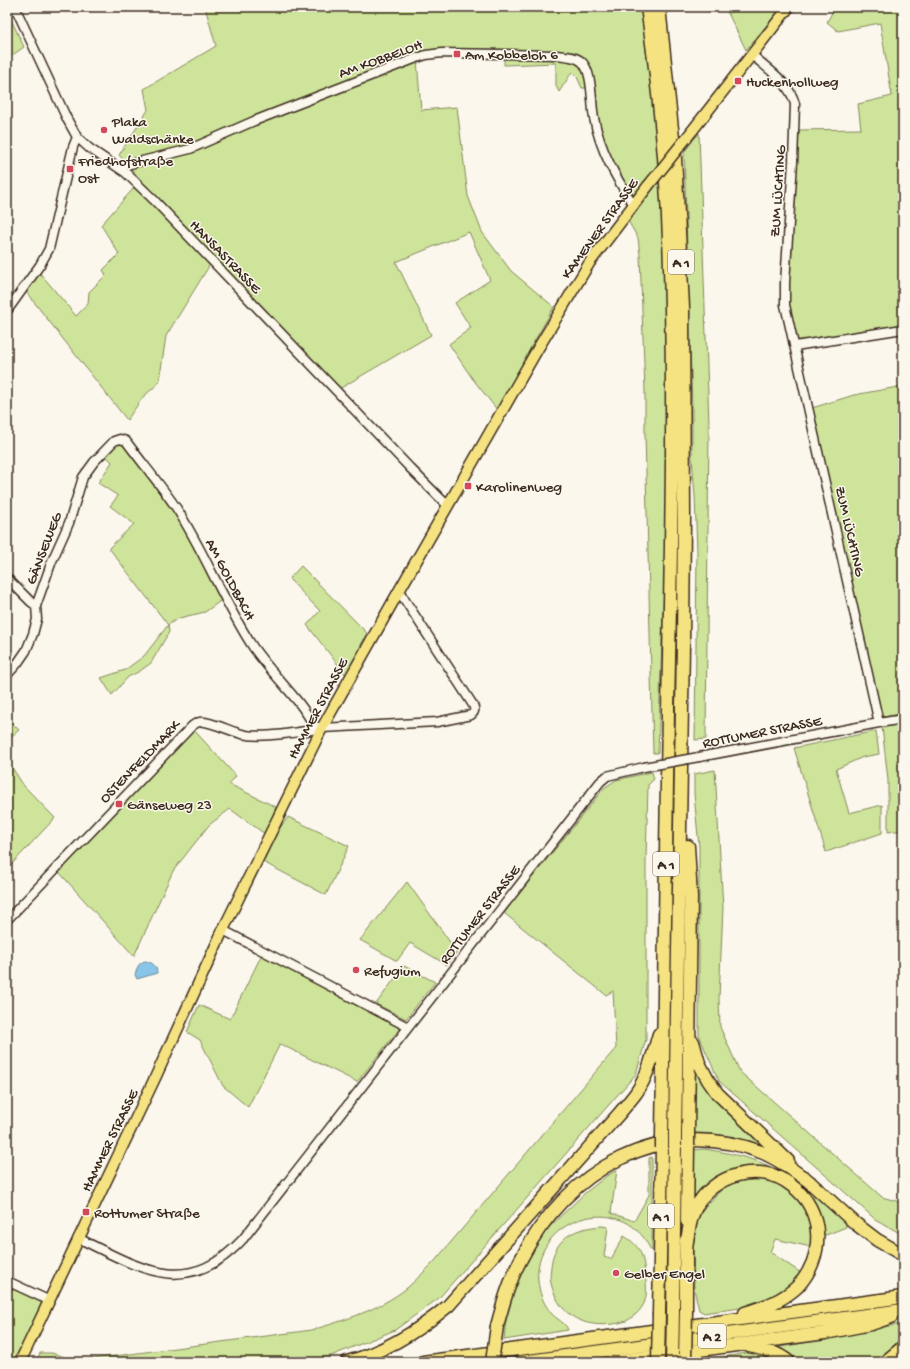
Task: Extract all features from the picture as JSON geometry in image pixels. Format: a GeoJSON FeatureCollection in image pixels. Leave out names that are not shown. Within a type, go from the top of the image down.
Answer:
{"type":"FeatureCollection","features":[{"type":"Feature","properties":{"kind":"highway","name":"A 1"},"geometry":{"type":"LineString","coordinates":[[647,7],[664,151],[672,311],[672,483],[663,1017],[660,1314],[658,1362]]}},
{"type":"Feature","properties":{"kind":"highway","name":"A 1"},"geometry":{"type":"LineString","coordinates":[[659,7],[669,87],[675,157],[682,299],[684,526],[682,788],[672,1362]]}},
{"type":"Feature","properties":{"kind":"highway"},"geometry":{"type":"LineString","coordinates":[[682,788],[686,819],[690,897],[690,1013],[685,1361]]}},
{"type":"Feature","properties":{"kind":"highway"},"geometry":{"type":"LineString","coordinates":[[690,1013],[693,1042],[697,1056],[708,1080],[717,1093],[856,1224],[877,1240],[903,1255]]}},
{"type":"Feature","properties":{"kind":"highway"},"geometry":{"type":"LineString","coordinates":[[347,1362],[373,1353],[395,1343],[431,1320],[448,1306],[637,1092],[646,1076],[652,1059],[663,1017]]}},
{"type":"Feature","properties":{"kind":"highway"},"geometry":{"type":"LineString","coordinates":[[492,1362],[497,1326],[504,1299],[520,1261],[552,1212],[586,1180],[602,1168],[627,1154],[649,1146],[666,1143],[698,1141],[719,1142],[744,1147],[762,1153],[782,1163],[810,1182]]}},
{"type":"Feature","properties":{"kind":"highway"},"geometry":{"type":"LineString","coordinates":[[686,1248],[694,1210],[700,1200],[710,1189],[722,1181],[736,1175],[751,1173],[767,1174],[780,1178],[792,1185],[801,1194],[808,1203],[814,1215],[818,1241],[816,1254],[812,1266],[796,1287],[784,1297],[769,1305],[712,1323]]}},
{"type":"Feature","properties":{"kind":"highway","name":"A 2"},"geometry":{"type":"LineString","coordinates":[[423,1362],[903,1297]]}},
{"type":"Feature","properties":{"kind":"highway"},"geometry":{"type":"LineString","coordinates":[[611,1362],[833,1332],[871,1324],[903,1311]]}},
{"type":"Feature","properties":{"kind":"highway","name":"A 2"},"geometry":{"type":"LineString","coordinates":[[521,1362],[903,1311]]}},
{"type":"Feature","properties":{"kind":"highway"},"geometry":{"type":"LineString","coordinates":[[740,1344],[769,1350],[789,1362]]}},
{"type":"Feature","properties":{"kind":"highway"},"geometry":{"type":"LineString","coordinates":[[885,1362],[903,1347]]}},
{"type":"Feature","properties":{"kind":"highway"},"geometry":{"type":"LineString","coordinates":[[618,1362],[637,1358]]}},
{"type":"Feature","properties":{"kind":"main road","name":"KAMENER STRASSE"},"geometry":{"type":"LineString","coordinates":[[448,506],[537,350],[590,262],[633,204],[790,7]]}},
{"type":"Feature","properties":{"kind":"main road","name":"HAMMER STRASSE"},"geometry":{"type":"LineString","coordinates":[[20,1362],[50,1301],[78,1238],[158,1071],[223,930],[322,728],[448,506]]}},
{"type":"Feature","properties":{"kind":"street","name":"HANSASTRASSE"},"geometry":{"type":"LineString","coordinates":[[15,7],[67,119],[78,137],[89,148],[126,173],[154,200],[448,506]]}},
{"type":"Feature","properties":{"kind":"street","name":"AM KOBBELOH"},"geometry":{"type":"LineString","coordinates":[[118,167],[190,148],[335,89],[426,55],[449,53],[556,55],[574,58],[585,65],[590,79],[594,116],[600,141],[616,176],[633,204]]}},
{"type":"Feature","properties":{"kind":"street","name":"ZUM LÜCHTING"},"geometry":{"type":"LineString","coordinates":[[752,54],[789,88],[795,104],[785,305],[879,722]]}},
{"type":"Feature","properties":{"kind":"street"},"geometry":{"type":"LineString","coordinates":[[7,311],[40,266],[49,249],[73,147],[78,137]]}},
{"type":"Feature","properties":{"kind":"street"},"geometry":{"type":"LineString","coordinates":[[795,346],[903,329]]}},
{"type":"Feature","properties":{"kind":"street","name":"GÄNSEWEG"},"geometry":{"type":"LineString","coordinates":[[7,675],[26,651],[33,634],[36,619],[36,606],[52,561],[69,523],[83,477],[94,462],[114,441],[120,439]]}},
{"type":"Feature","properties":{"kind":"street","name":"AM GOLDBACH"},"geometry":{"type":"LineString","coordinates":[[120,439],[126,441],[176,508],[206,559],[235,618],[254,648],[292,694],[308,715],[314,726],[322,728]]}},
{"type":"Feature","properties":{"kind":"street"},"geometry":{"type":"LineString","coordinates":[[7,578],[36,606]]}},
{"type":"Feature","properties":{"kind":"street","name":"OSTENFELDMARK"},"geometry":{"type":"LineString","coordinates":[[7,920],[196,724],[206,722],[233,732],[257,736],[312,731],[322,728],[437,722],[471,715],[474,713],[475,709],[473,705],[399,591]]}},
{"type":"Feature","properties":{"kind":"street","name":"ROTTUMER STRASSE"},"geometry":{"type":"LineString","coordinates":[[78,1238],[135,1266],[159,1273],[179,1274],[193,1272],[216,1263],[226,1256],[243,1239],[600,782],[607,776],[644,767],[879,722],[903,720]]}},
{"type":"Feature","properties":{"kind":"street"},"geometry":{"type":"LineString","coordinates":[[223,930],[408,1027]]}},
{"type":"Feature","properties":{"kind":"street"},"geometry":{"type":"LineString","coordinates":[[7,1281],[50,1301]]}},
{"type":"Feature","properties":{"kind":"green space"},"geometry":{"type":"Polygon","coordinates":[[[205,7],[643,7],[661,160],[668,340],[666,524],[658,753],[653,753],[645,391],[640,255],[638,238],[628,221],[638,210],[601,140],[591,71],[579,54],[554,51],[472,49],[434,51],[417,60],[421,110],[457,107],[468,196],[482,232],[511,271],[554,307],[531,347],[498,411],[472,378],[449,344],[471,328],[455,303],[490,280],[469,232],[396,262],[431,335],[339,389],[214,258],[166,336],[159,383],[143,397],[127,420],[26,292],[40,273],[76,316],[88,304],[89,292],[106,275],[103,270],[119,254],[101,225],[141,180],[119,155],[148,110],[144,89],[216,46],[205,7]]]}},
{"type":"Feature","properties":{"kind":"green space"},"geometry":{"type":"Polygon","coordinates":[[[725,7],[782,7],[746,50],[725,7]]]}},
{"type":"Feature","properties":{"kind":"green space"},"geometry":{"type":"Polygon","coordinates":[[[835,7],[900,7],[903,24],[903,324],[798,342],[790,316],[787,291],[794,219],[799,130],[861,129],[858,104],[892,96],[880,23],[838,31],[827,22],[835,7]]]}},
{"type":"Feature","properties":{"kind":"green space"},"geometry":{"type":"Polygon","coordinates":[[[7,11],[24,47],[7,59],[7,11]]]}},
{"type":"Feature","properties":{"kind":"green space"},"geometry":{"type":"Polygon","coordinates":[[[504,56],[564,58],[579,63],[585,73],[587,88],[582,88],[577,77],[572,72],[559,92],[556,86],[556,63],[504,65],[504,56]]]}},
{"type":"Feature","properties":{"kind":"green space"},"geometry":{"type":"Polygon","coordinates":[[[699,133],[709,424],[706,739],[695,740],[697,551],[692,458],[692,408],[684,152],[699,133]]]}},
{"type":"Feature","properties":{"kind":"green space"},"geometry":{"type":"Polygon","coordinates":[[[903,386],[903,714],[881,717],[812,408],[854,395],[903,386]]]}},
{"type":"Feature","properties":{"kind":"green space"},"geometry":{"type":"Polygon","coordinates":[[[117,443],[123,443],[183,523],[223,599],[205,612],[179,618],[168,625],[109,548],[134,524],[110,506],[118,496],[98,483],[112,462],[105,455],[117,443]]]}},
{"type":"Feature","properties":{"kind":"green space"},"geometry":{"type":"Polygon","coordinates":[[[301,566],[367,633],[346,675],[307,625],[320,611],[289,579],[301,566]]]}},
{"type":"Feature","properties":{"kind":"green space"},"geometry":{"type":"Polygon","coordinates":[[[168,625],[169,632],[151,663],[128,677],[112,695],[101,678],[125,670],[144,656],[168,625]]]}},
{"type":"Feature","properties":{"kind":"green space"},"geometry":{"type":"Polygon","coordinates":[[[7,718],[19,730],[7,740],[7,718]]]}},
{"type":"Feature","properties":{"kind":"green space"},"geometry":{"type":"Polygon","coordinates":[[[903,724],[903,830],[888,832],[888,780],[882,727],[903,724]]]}},
{"type":"Feature","properties":{"kind":"green space"},"geometry":{"type":"Polygon","coordinates":[[[193,729],[236,776],[229,784],[276,807],[265,834],[230,809],[209,825],[173,871],[134,956],[59,872],[193,729]]]}},
{"type":"Feature","properties":{"kind":"green space"},"geometry":{"type":"Polygon","coordinates":[[[876,731],[879,754],[863,757],[836,769],[849,813],[882,805],[882,833],[826,852],[794,748],[876,731]]]}},
{"type":"Feature","properties":{"kind":"green space"},"geometry":{"type":"Polygon","coordinates":[[[7,760],[24,786],[55,818],[9,867],[7,865],[7,760]]]}},
{"type":"Feature","properties":{"kind":"green space"},"geometry":{"type":"Polygon","coordinates":[[[715,770],[723,908],[719,998],[720,1027],[740,1072],[882,1197],[896,1201],[903,1205],[903,1235],[875,1219],[719,1081],[699,1036],[699,847],[694,794],[694,774],[715,770]]]}},
{"type":"Feature","properties":{"kind":"green space"},"geometry":{"type":"Polygon","coordinates":[[[652,772],[654,779],[648,785],[646,859],[646,1039],[636,1074],[439,1298],[395,1330],[331,1356],[288,1362],[36,1362],[40,1353],[52,1353],[77,1361],[312,1330],[361,1314],[396,1296],[417,1279],[434,1262],[616,1048],[613,991],[606,995],[504,913],[604,788],[616,780],[652,772]]]}},
{"type":"Feature","properties":{"kind":"green space"},"geometry":{"type":"Polygon","coordinates":[[[288,817],[349,846],[326,895],[263,862],[272,839],[288,817]]]}},
{"type":"Feature","properties":{"kind":"green space"},"geometry":{"type":"Polygon","coordinates":[[[407,882],[457,952],[447,965],[410,943],[397,961],[360,940],[407,882]]]}},
{"type":"Feature","properties":{"kind":"green space"},"geometry":{"type":"Polygon","coordinates":[[[262,954],[400,1028],[357,1082],[280,1044],[248,1107],[223,1086],[200,1040],[187,1032],[199,1005],[230,1019],[262,954]]]}},
{"type":"Feature","properties":{"kind":"green space"},"geometry":{"type":"Polygon","coordinates":[[[404,966],[435,982],[406,1019],[376,1004],[404,966]]]}},
{"type":"Feature","properties":{"kind":"green space"},"geometry":{"type":"Polygon","coordinates":[[[692,1058],[770,1150],[732,1137],[692,1133],[692,1058]]]}},
{"type":"Feature","properties":{"kind":"green space"},"geometry":{"type":"Polygon","coordinates":[[[704,1149],[741,1156],[774,1168],[797,1180],[815,1194],[846,1223],[846,1227],[826,1235],[823,1234],[805,1193],[740,1169],[718,1178],[692,1205],[693,1150],[704,1149]]]}},
{"type":"Feature","properties":{"kind":"green space"},"geometry":{"type":"Polygon","coordinates":[[[652,1157],[652,1251],[638,1231],[632,1226],[621,1220],[606,1216],[591,1217],[576,1221],[563,1228],[552,1238],[544,1250],[539,1264],[538,1280],[540,1293],[546,1305],[551,1313],[565,1325],[568,1330],[504,1340],[506,1321],[514,1290],[523,1269],[544,1232],[585,1193],[617,1170],[611,1213],[634,1221],[649,1195],[649,1158],[652,1157]]]}},
{"type":"Feature","properties":{"kind":"green space"},"geometry":{"type":"Polygon","coordinates":[[[759,1178],[777,1184],[792,1193],[799,1200],[808,1215],[812,1230],[811,1247],[775,1239],[770,1252],[801,1273],[786,1288],[757,1303],[746,1307],[704,1313],[699,1310],[694,1289],[693,1246],[698,1219],[704,1208],[724,1187],[739,1180],[759,1178]]]}},
{"type":"Feature","properties":{"kind":"green space"},"geometry":{"type":"Polygon","coordinates":[[[602,1226],[608,1227],[604,1257],[611,1259],[624,1236],[632,1242],[640,1252],[646,1279],[646,1296],[640,1310],[625,1322],[603,1325],[584,1322],[568,1313],[561,1306],[554,1293],[550,1275],[554,1253],[563,1240],[576,1231],[602,1226]]]}},
{"type":"Feature","properties":{"kind":"green space"},"geometry":{"type":"Polygon","coordinates":[[[7,1278],[46,1298],[13,1362],[7,1362],[7,1278]]]}},
{"type":"Feature","properties":{"kind":"green space"},"geometry":{"type":"Polygon","coordinates":[[[903,1323],[903,1336],[877,1362],[798,1362],[778,1349],[780,1347],[838,1337],[903,1323]]]}},
{"type":"Feature","properties":{"kind":"green space"},"geometry":{"type":"Polygon","coordinates":[[[752,1352],[764,1354],[780,1362],[694,1362],[752,1352]]]}},
{"type":"Feature","properties":{"kind":"water"},"geometry":{"type":"Polygon","coordinates":[[[145,961],[154,965],[157,973],[137,979],[135,975],[137,968],[139,964],[145,961]]]}},
{"type":"Feature","properties":{"kind":"place","name":"Am Kobbeloh 6"},"geometry":{"type":"Point","coordinates":[457,54]}},
{"type":"Feature","properties":{"kind":"place","name":"Huckenhollweg"},"geometry":{"type":"Point","coordinates":[738,81]}},
{"type":"Feature","properties":{"kind":"place","name":"Plaka Waldschänke"},"geometry":{"type":"Point","coordinates":[104,130]}},
{"type":"Feature","properties":{"kind":"place","name":"Friedhofstraße Ost"},"geometry":{"type":"Point","coordinates":[70,169]}},
{"type":"Feature","properties":{"kind":"place","name":"Karolinenweg"},"geometry":{"type":"Point","coordinates":[468,486]}},
{"type":"Feature","properties":{"kind":"place","name":"Gänseweg 23"},"geometry":{"type":"Point","coordinates":[119,804]}},
{"type":"Feature","properties":{"kind":"place","name":"Refugium"},"geometry":{"type":"Point","coordinates":[356,970]}},
{"type":"Feature","properties":{"kind":"place","name":"Rottumer Straße"},"geometry":{"type":"Point","coordinates":[86,1212]}},
{"type":"Feature","properties":{"kind":"place","name":"Gelber Engel"},"geometry":{"type":"Point","coordinates":[616,1273]}}]}
